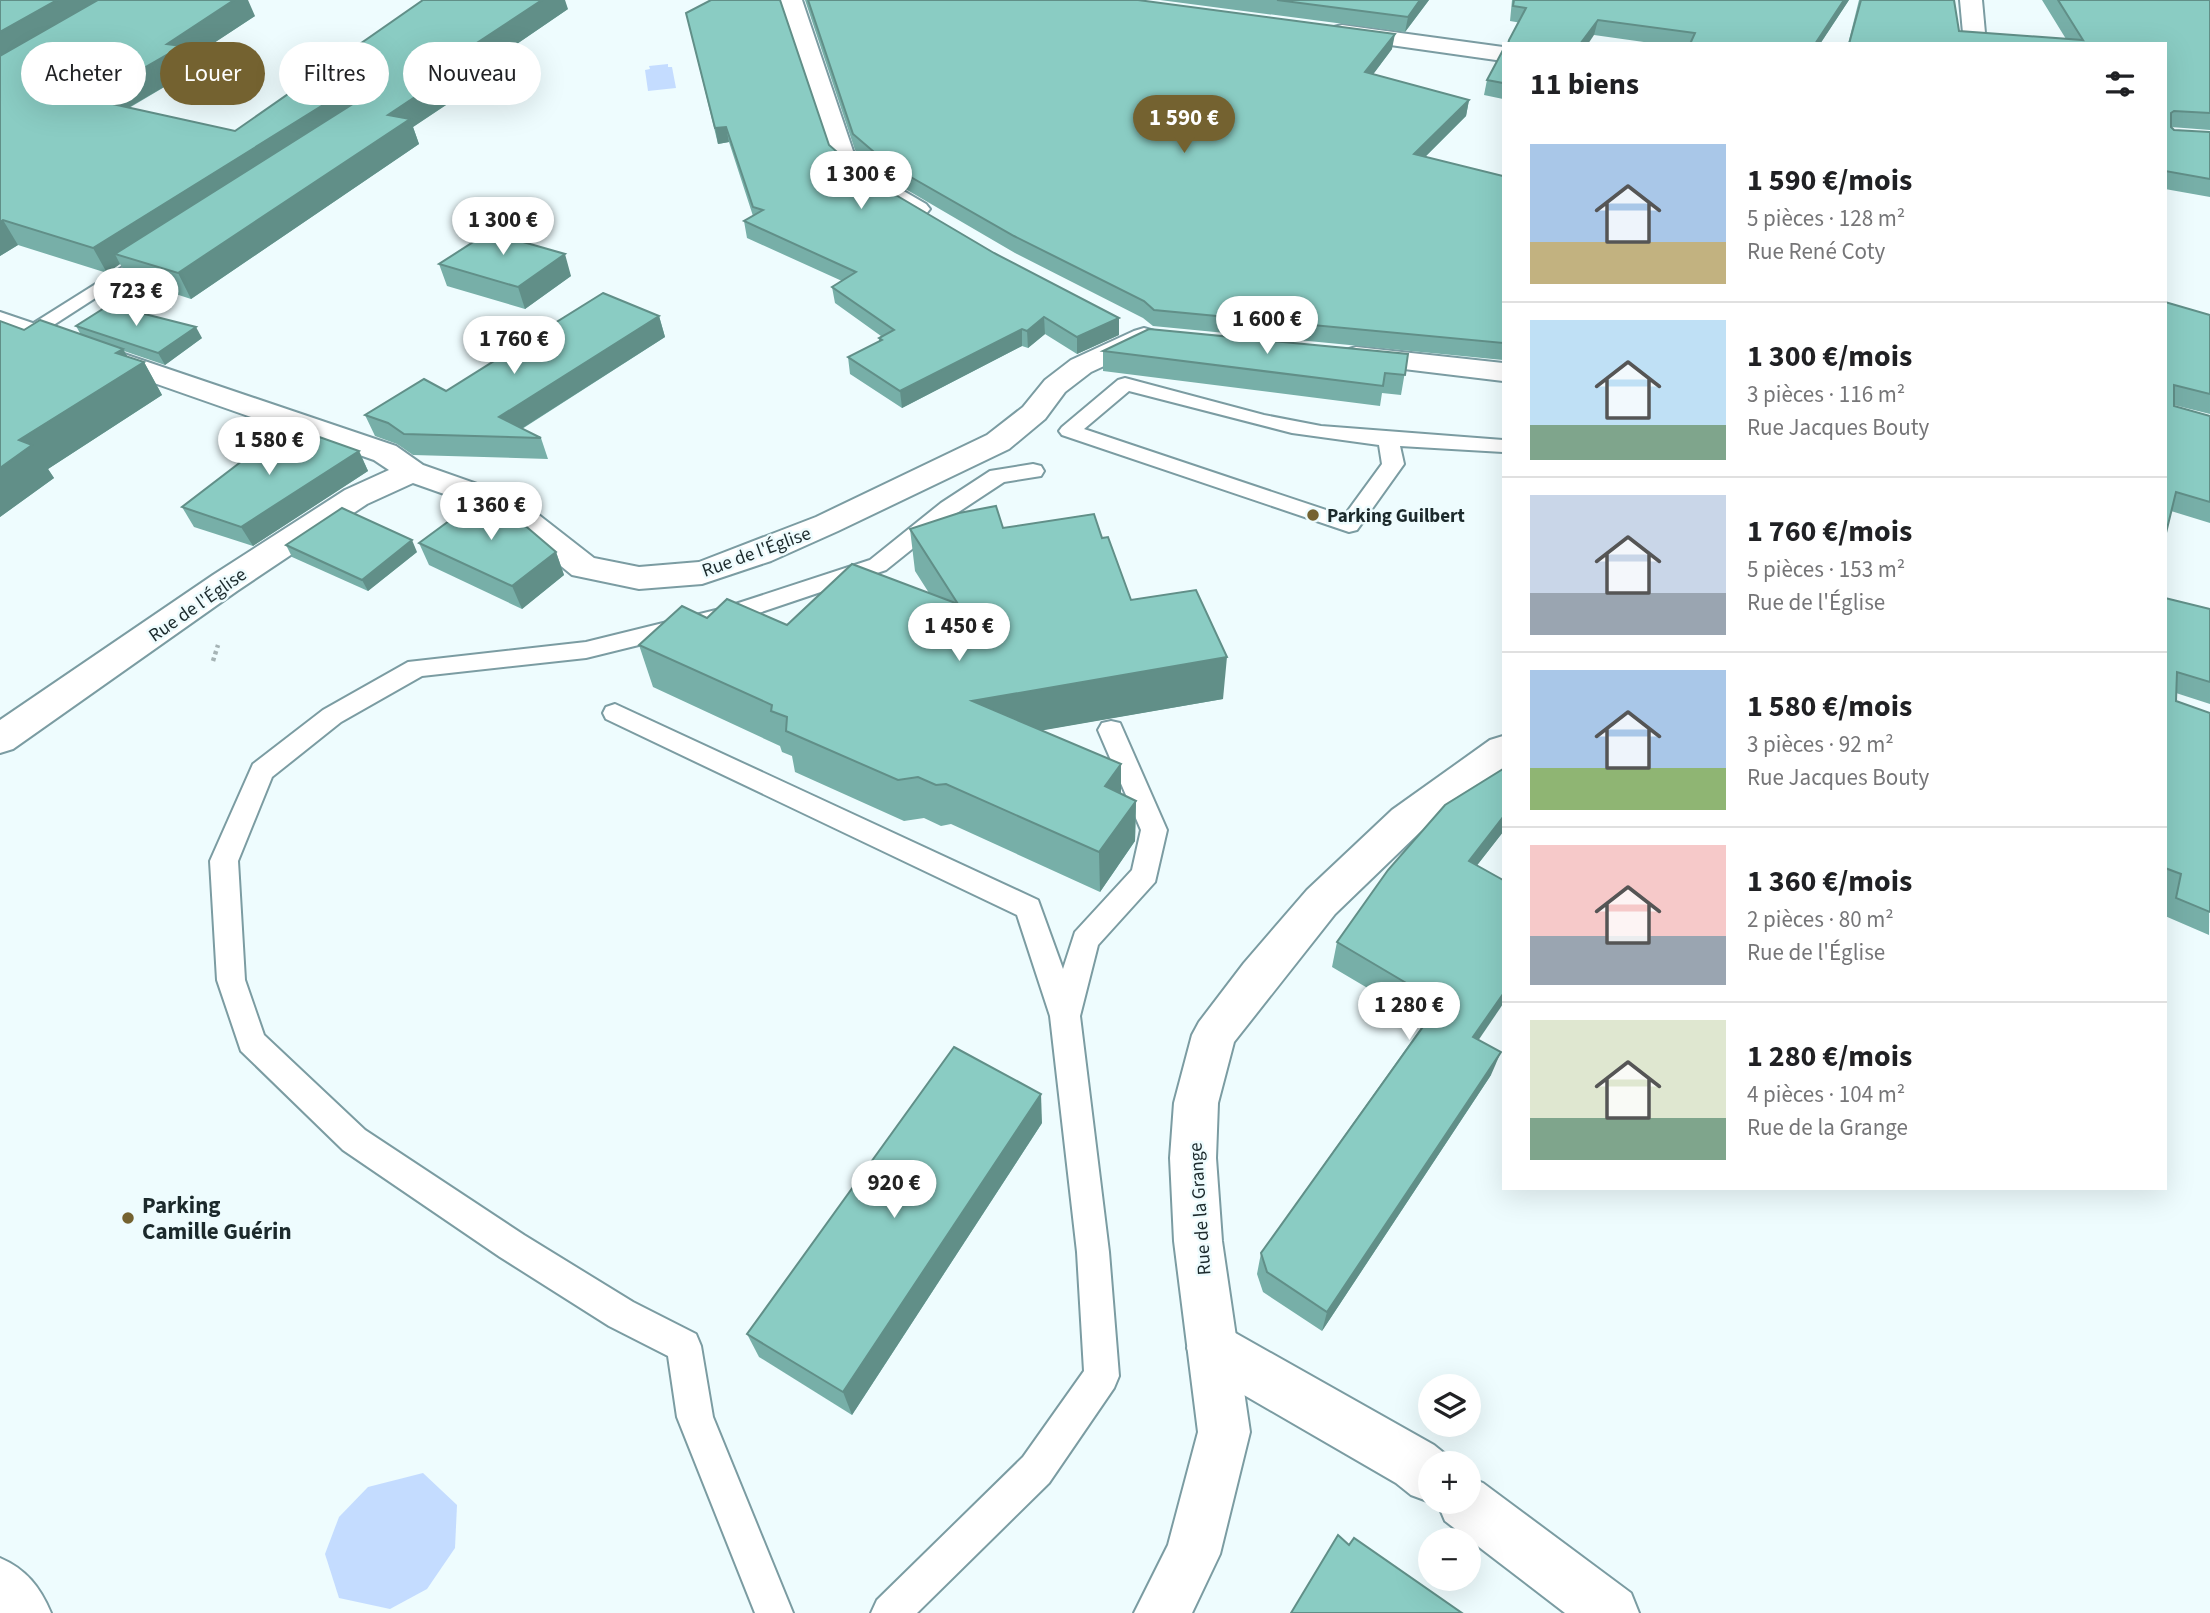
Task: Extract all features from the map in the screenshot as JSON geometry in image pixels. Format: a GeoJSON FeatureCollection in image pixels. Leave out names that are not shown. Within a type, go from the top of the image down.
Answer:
{"type":"FeatureCollection","features":[{"type":"Feature","properties":{"kind":"street"},"geometry":{"type":"LineString","coordinates":[[791,0],[842,154],[879,187],[937,221]]}},
{"type":"Feature","properties":{"kind":"street"},"geometry":{"type":"LineString","coordinates":[[1971,0],[1975,42]]}},
{"type":"Feature","properties":{"kind":"street"},"geometry":{"type":"LineString","coordinates":[[1317,29],[1502,54]]}},
{"type":"Feature","properties":{"kind":"street"},"geometry":{"type":"LineString","coordinates":[[0,320],[385,453],[412,472]]}},
{"type":"Feature","properties":{"kind":"street","name":"Rue de l'Église"},"geometry":{"type":"LineString","coordinates":[[0,739],[225,583],[334,512],[356,498],[412,472],[506,505],[583,567],[639,578],[702,573],[827,524],[998,442],[1034,413],[1055,386],[1080,366],[1146,333]]}},
{"type":"Feature","properties":{"kind":"street"},"geometry":{"type":"LineString","coordinates":[[1333,354],[1502,372]]}},
{"type":"Feature","properties":{"kind":"street","name":"Rue de la Grange"},"geometry":{"type":"LineString","coordinates":[[1162,1613],[1194,1554],[1224,1432],[1198,1241],[1193,1158],[1196,1103],[1214,1035],[1321,902],[1406,821],[1502,751]]}},
{"type":"Feature","properties":{"kind":"street"},"geometry":{"type":"LineString","coordinates":[[1212,1348],[1418,1466]]}},
{"type":"Feature","properties":{"kind":"street"},"geometry":{"type":"LineString","coordinates":[[1480,1514],[1611,1613]]}},
{"type":"Feature","properties":{"kind":"street"},"geometry":{"type":"LineString","coordinates":[[0,1586],[23,1613]]}},
{"type":"Feature","properties":{"kind":"lane"},"geometry":{"type":"LineString","coordinates":[[31,331],[172,240]]}},
{"type":"Feature","properties":{"kind":"lane"},"geometry":{"type":"LineString","coordinates":[[1388,439],[1393,464],[1349,525],[1069,431],[1125,384],[1287,426],[1348,436],[1443,440],[1502,446]]}},
{"type":"Feature","properties":{"kind":"lane"},"geometry":{"type":"LineString","coordinates":[[774,1613],[695,1417],[684,1346],[610,1307],[354,1140],[252,1042],[231,980],[224,861],[262,771],[332,716],[417,668],[586,650],[724,616],[878,565],[950,508],[998,476],[1033,471]]}},
{"type":"Feature","properties":{"kind":"lane"},"geometry":{"type":"LineString","coordinates":[[615,713],[1028,908],[1065,1016],[1093,1252],[1102,1376],[1036,1470],[890,1613]]}},
{"type":"Feature","properties":{"kind":"lane"},"geometry":{"type":"LineString","coordinates":[[1065,1016],[1085,940],[1145,874],[1154,830],[1111,730]]}},
{"type":"Feature","properties":{"kind":"water"},"geometry":{"type":"Polygon","coordinates":[[[668,64],[668,67],[672,67],[676,88],[648,91],[645,70],[650,69],[649,66],[668,64]]]}},
{"type":"Feature","properties":{"kind":"water"},"geometry":{"type":"Polygon","coordinates":[[[423,1473],[457,1505],[455,1548],[427,1589],[390,1609],[339,1598],[325,1554],[339,1517],[368,1487],[423,1473]]]}},
{"type":"Feature","properties":{"kind":"building"},"geometry":{"type":"Polygon","coordinates":[[[0,0],[57,0],[0,32],[0,0]]]}},
{"type":"Feature","properties":{"kind":"building"},"geometry":{"type":"Polygon","coordinates":[[[98,0],[234,0],[170,42],[160,42],[160,59],[146,67],[146,42],[24,42],[98,0]]]}},
{"type":"Feature","properties":{"kind":"building"},"geometry":{"type":"Polygon","coordinates":[[[423,0],[542,0],[478,42],[403,42],[403,105],[388,115],[410,119],[178,273],[115,254],[351,105],[389,105],[389,42],[363,42],[423,0]]]}},
{"type":"Feature","properties":{"kind":"building"},"geometry":{"type":"Polygon","coordinates":[[[711,0],[780,0],[829,145],[867,178],[994,253],[1119,318],[1077,337],[1044,317],[1027,331],[1022,329],[900,391],[848,357],[882,340],[879,338],[894,330],[832,287],[856,272],[744,221],[763,210],[753,207],[726,127],[715,128],[686,13],[711,0]]]}},
{"type":"Feature","properties":{"kind":"building"},"geometry":{"type":"Polygon","coordinates":[[[808,0],[1138,0],[1395,34],[1365,72],[1469,100],[1414,154],[1502,176],[1502,343],[1154,310],[1144,301],[1014,236],[888,164],[853,134],[808,0]]]}},
{"type":"Feature","properties":{"kind":"building"},"geometry":{"type":"Polygon","coordinates":[[[1277,0],[1420,0],[1408,17],[1277,0]]]}},
{"type":"Feature","properties":{"kind":"building"},"geometry":{"type":"Polygon","coordinates":[[[1514,0],[1844,0],[1816,42],[1691,42],[1695,33],[1598,20],[1582,42],[1508,42],[1526,8],[1513,6],[1514,0]]]}},
{"type":"Feature","properties":{"kind":"building"},"geometry":{"type":"Polygon","coordinates":[[[1861,0],[1954,0],[1959,31],[2083,40],[2058,0],[2210,0],[2210,113],[2174,111],[2171,113],[2171,127],[2174,130],[2210,132],[2210,179],[2167,171],[2167,42],[1850,42],[1861,0]]]}},
{"type":"Feature","properties":{"kind":"building"},"geometry":{"type":"Polygon","coordinates":[[[21,44],[21,105],[117,105],[235,131],[279,100],[279,105],[323,105],[93,248],[3,220],[0,222],[0,56],[21,44]]]}},
{"type":"Feature","properties":{"kind":"building"},"geometry":{"type":"Polygon","coordinates":[[[1502,52],[1502,83],[1487,80],[1502,52]]]}},
{"type":"Feature","properties":{"kind":"building"},"geometry":{"type":"Polygon","coordinates":[[[515,215],[516,240],[565,254],[518,287],[439,264],[515,215]]]}},
{"type":"Feature","properties":{"kind":"building"},"geometry":{"type":"Polygon","coordinates":[[[603,293],[659,316],[499,417],[541,438],[404,434],[388,423],[365,415],[424,379],[446,391],[603,293]]]}},
{"type":"Feature","properties":{"kind":"building"},"geometry":{"type":"Polygon","coordinates":[[[2167,303],[2210,315],[2210,394],[2174,385],[2174,406],[2210,416],[2210,502],[2176,492],[2167,529],[2167,303]]]}},
{"type":"Feature","properties":{"kind":"building"},"geometry":{"type":"Polygon","coordinates":[[[109,305],[196,327],[158,353],[76,326],[109,305]]]}},
{"type":"Feature","properties":{"kind":"building"},"geometry":{"type":"Polygon","coordinates":[[[40,320],[123,349],[116,353],[144,362],[19,440],[32,445],[0,468],[0,321],[24,330],[40,320]]]}},
{"type":"Feature","properties":{"kind":"building"},"geometry":{"type":"Polygon","coordinates":[[[1149,329],[1408,354],[1405,375],[1385,373],[1383,386],[1103,351],[1149,329]]]}},
{"type":"Feature","properties":{"kind":"building"},"geometry":{"type":"Polygon","coordinates":[[[291,427],[359,451],[241,527],[182,507],[268,441],[291,427]]]}},
{"type":"Feature","properties":{"kind":"building"},"geometry":{"type":"Polygon","coordinates":[[[487,493],[556,552],[512,586],[419,543],[487,493]]]}},
{"type":"Feature","properties":{"kind":"building"},"geometry":{"type":"Polygon","coordinates":[[[996,506],[1003,528],[1094,514],[1102,538],[1108,537],[1131,600],[1196,590],[1227,657],[972,701],[1121,764],[1105,786],[1136,801],[1099,852],[946,784],[936,785],[918,777],[898,780],[786,731],[787,717],[771,711],[772,705],[639,645],[682,606],[707,618],[727,599],[787,625],[852,564],[958,604],[910,529],[959,513],[996,506]]]}},
{"type":"Feature","properties":{"kind":"building"},"geometry":{"type":"Polygon","coordinates":[[[342,508],[412,540],[362,580],[286,545],[342,508]]]}},
{"type":"Feature","properties":{"kind":"building"},"geometry":{"type":"Polygon","coordinates":[[[2167,598],[2210,609],[2210,682],[2177,672],[2176,701],[2210,713],[2210,912],[2176,898],[2181,874],[2167,869],[2167,598]]]}},
{"type":"Feature","properties":{"kind":"building"},"geometry":{"type":"Polygon","coordinates":[[[1502,770],[1502,818],[1469,861],[1502,879],[1502,995],[1473,1037],[1501,1052],[1327,1312],[1267,1272],[1261,1253],[1440,1003],[1337,942],[1388,870],[1445,805],[1502,770]]]}},
{"type":"Feature","properties":{"kind":"building"},"geometry":{"type":"Polygon","coordinates":[[[954,1047],[1041,1094],[843,1392],[747,1334],[954,1047]]]}},
{"type":"Feature","properties":{"kind":"building"},"geometry":{"type":"Polygon","coordinates":[[[1338,1535],[1349,1545],[1354,1538],[1418,1582],[1418,1591],[1430,1591],[1462,1613],[1291,1613],[1338,1535]]]}},
{"type":"Feature","properties":{"kind":"place","name":"Parking Guilbert"},"geometry":{"type":"Point","coordinates":[1313,515]}},
{"type":"Feature","properties":{"kind":"place","name":"Parking Camille Guérin"},"geometry":{"type":"Point","coordinates":[128,1218]}}]}
